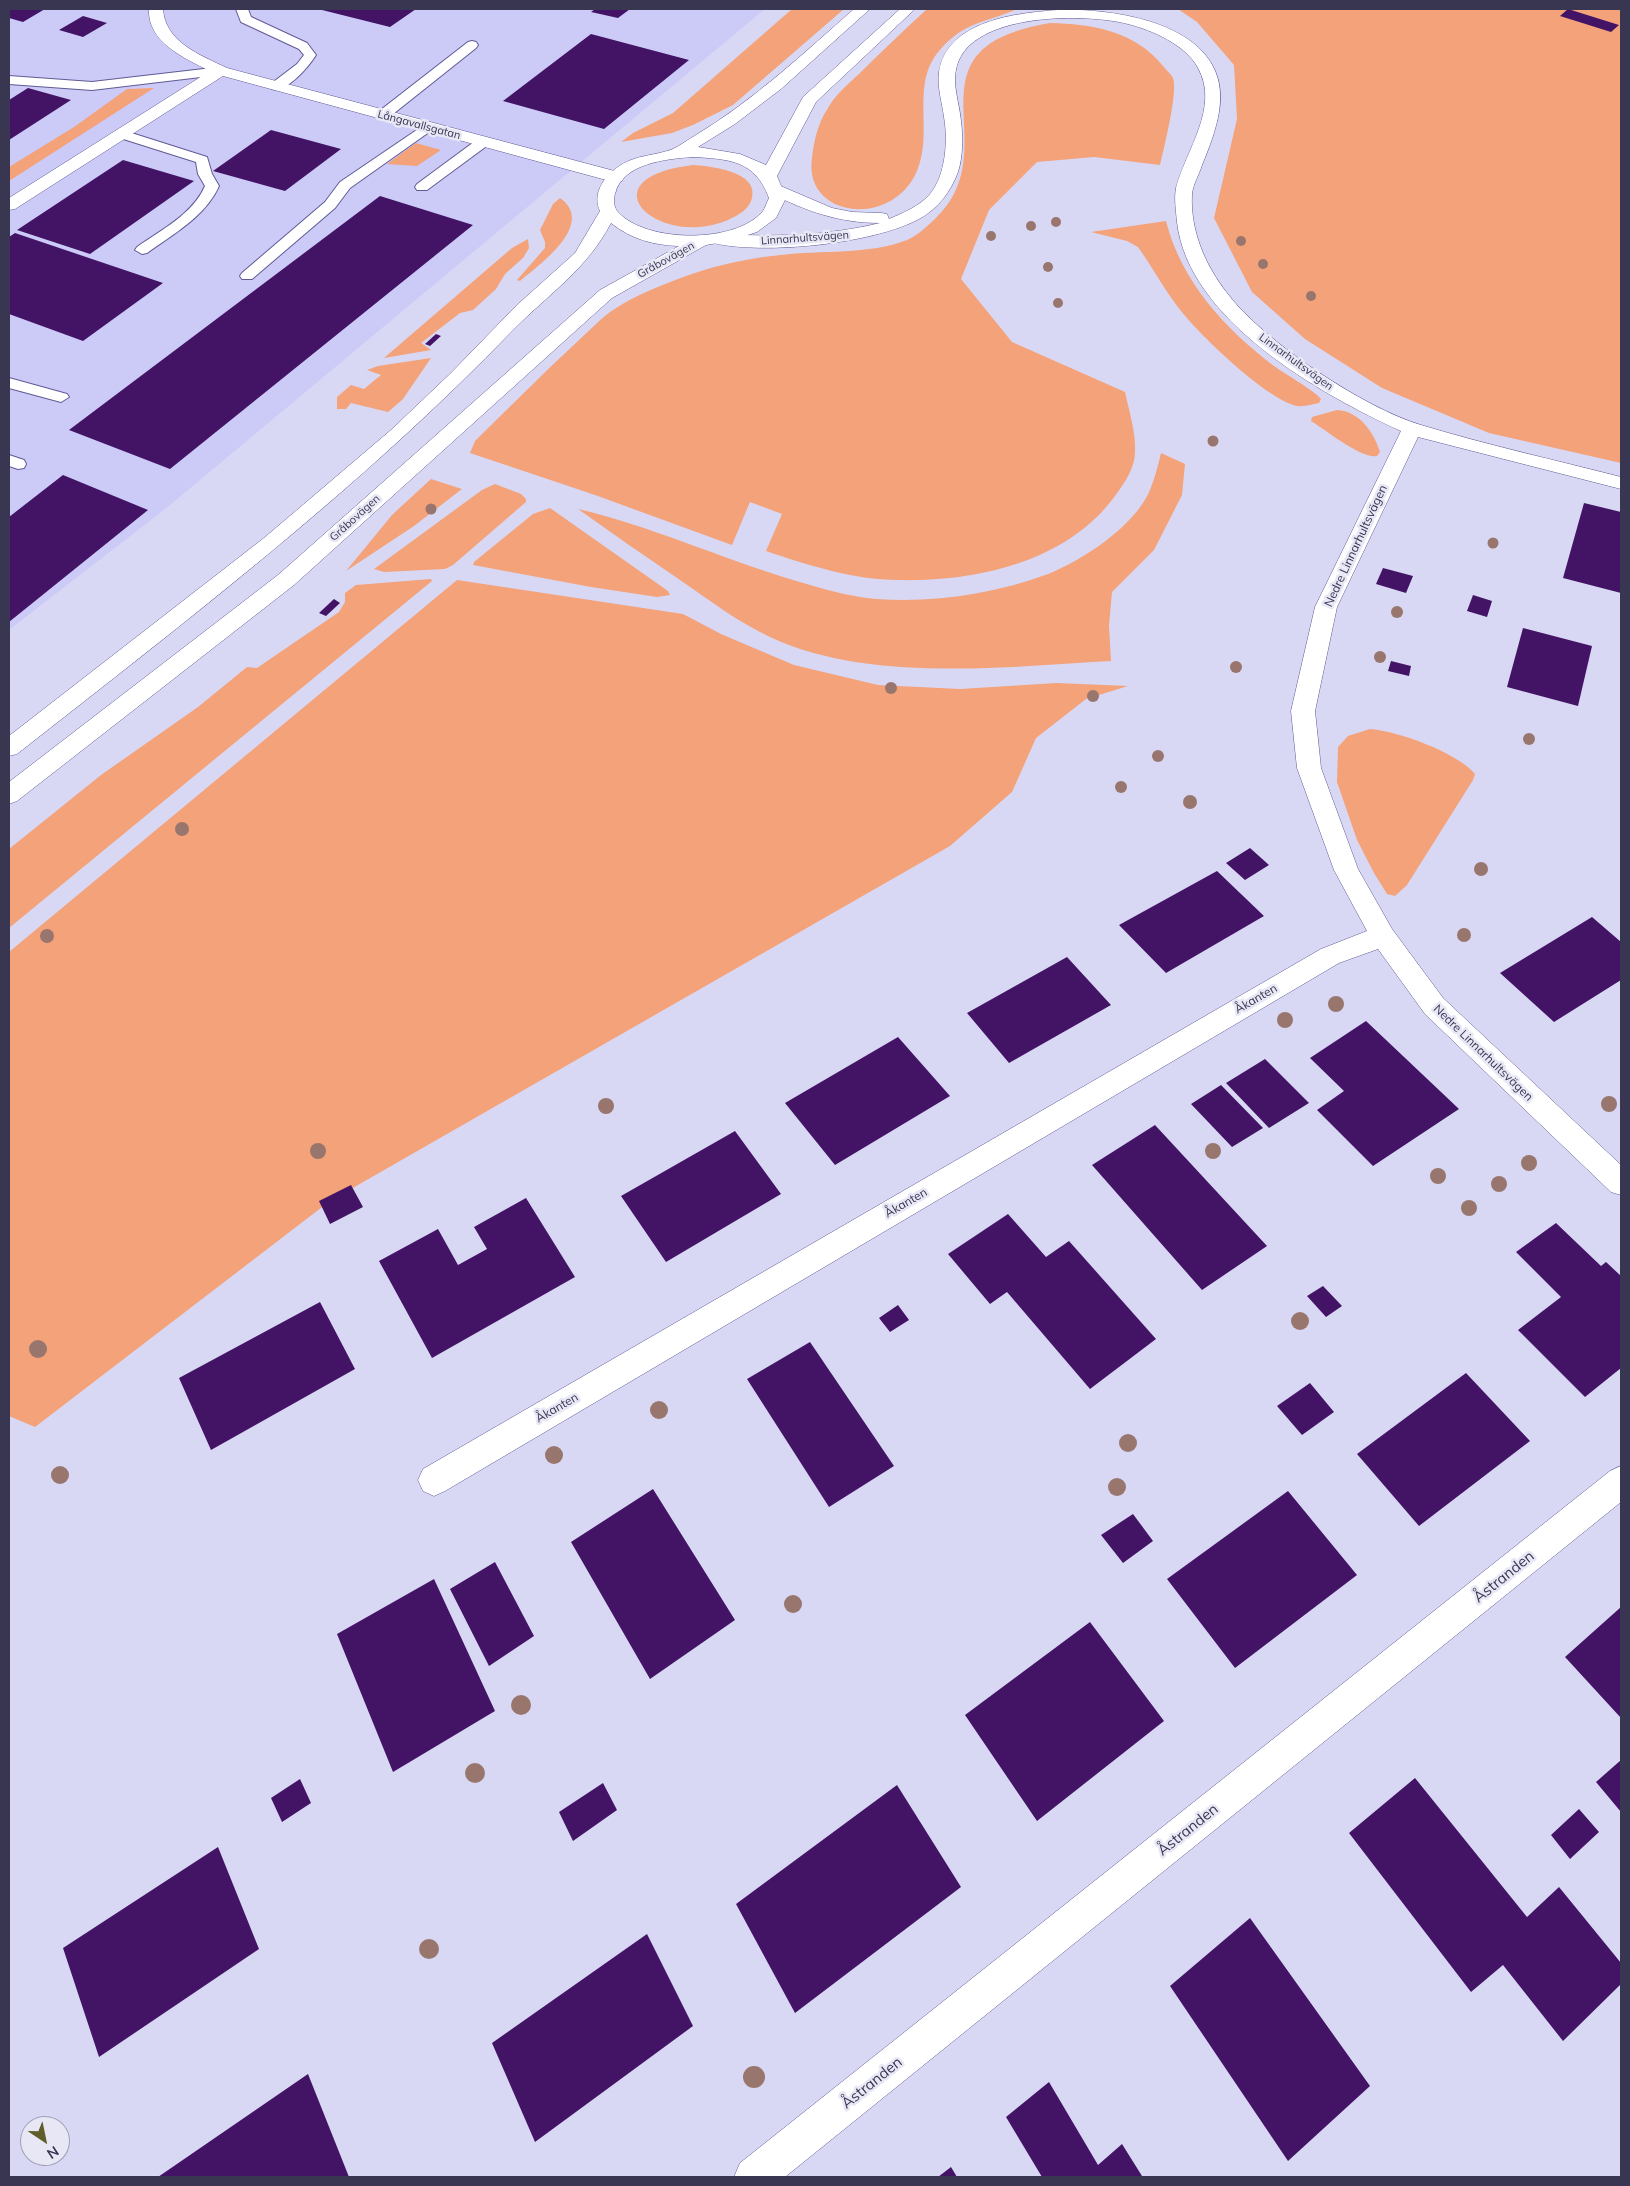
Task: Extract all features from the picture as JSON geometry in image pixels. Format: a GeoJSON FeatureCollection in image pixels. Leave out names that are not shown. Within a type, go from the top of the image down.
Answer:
{"type":"FeatureCollection","features":[{"type":"Feature","properties":{"kind":"street","name":"Långavallsgatan"},"geometry":{"type":"LineString","coordinates":[[156,9],[154,15],[163,34],[184,52],[222,71],[616,177]]}},
{"type":"Feature","properties":{"kind":"street"},"geometry":{"type":"LineString","coordinates":[[9,748],[228,576],[338,486],[477,359],[524,308],[583,255],[608,212],[606,194],[616,177],[642,162],[676,153],[711,134],[760,100],[863,9]]}},
{"type":"Feature","properties":{"kind":"street","name":"Gråbovägen"},"geometry":{"type":"LineString","coordinates":[[9,795],[286,580],[606,294],[709,240],[745,231],[764,219],[775,204],[772,183],[809,100],[908,9]]}},
{"type":"Feature","properties":{"kind":"street","name":"Linnarhultsvägen"},"geometry":{"type":"LineString","coordinates":[[709,240],[830,239],[886,227],[917,213],[931,203],[950,174],[953,124],[947,71],[955,54],[967,40],[994,25],[1054,12],[1106,15],[1149,25],[1189,46],[1207,64],[1214,83],[1213,107],[1184,192],[1188,238],[1201,269],[1227,306],[1268,344],[1350,399],[1412,429],[1621,484]]}},
{"type":"Feature","properties":{"kind":"street"},"geometry":{"type":"LineString","coordinates":[[9,206],[222,71]]}},
{"type":"Feature","properties":{"kind":"street"},"geometry":{"type":"LineString","coordinates":[[676,153],[708,153],[730,157],[750,164],[772,183]]}},
{"type":"Feature","properties":{"kind":"street","name":"Linnarhultsvägen"},"geometry":{"type":"LineString","coordinates":[[772,183],[816,210],[837,216],[858,219],[917,213]]}},
{"type":"Feature","properties":{"kind":"street","name":"Gråbovägen"},"geometry":{"type":"LineString","coordinates":[[608,212],[616,221],[642,236],[660,240],[709,240]]}},
{"type":"Feature","properties":{"kind":"street","name":"Nedre Linnarhultsvägen"},"geometry":{"type":"LineString","coordinates":[[1412,429],[1326,607],[1303,711],[1309,768],[1346,870],[1383,936],[1434,1006],[1621,1183]]}},
{"type":"Feature","properties":{"kind":"street","name":"Åkanten"},"geometry":{"type":"LineString","coordinates":[[434,1480],[1330,956],[1383,936]]}},
{"type":"Feature","properties":{"kind":"street","name":"Åstranden"},"geometry":{"type":"LineString","coordinates":[[754,2177],[1621,1482]]}},
{"type":"Feature","properties":{"kind":"lane"},"geometry":{"type":"LineString","coordinates":[[242,9],[246,19],[303,46],[310,55],[302,68],[277,86]]}},
{"type":"Feature","properties":{"kind":"lane"},"geometry":{"type":"LineString","coordinates":[[383,115],[472,45]]}},
{"type":"Feature","properties":{"kind":"lane"},"geometry":{"type":"LineString","coordinates":[[9,80],[92,86],[222,71]]}},
{"type":"Feature","properties":{"kind":"lane"},"geometry":{"type":"LineString","coordinates":[[247,276],[330,205],[345,185],[427,127]]}},
{"type":"Feature","properties":{"kind":"lane"},"geometry":{"type":"LineString","coordinates":[[122,134],[202,160],[205,174],[212,186],[210,193],[198,207],[142,250]]}},
{"type":"Feature","properties":{"kind":"lane"},"geometry":{"type":"LineString","coordinates":[[422,187],[483,142]]}},
{"type":"Feature","properties":{"kind":"lane"},"geometry":{"type":"LineString","coordinates":[[9,383],[61,397]]}},
{"type":"Feature","properties":{"kind":"shaded area"},"geometry":{"type":"Polygon","coordinates":[[[9,9],[765,9],[164,510],[9,630],[9,9]]]}},
{"type":"Feature","properties":{"kind":"shaded area"},"geometry":{"type":"Polygon","coordinates":[[[792,9],[844,9],[733,105],[672,133],[621,142],[633,133],[673,113],[792,9]]]}},
{"type":"Feature","properties":{"kind":"shaded area"},"geometry":{"type":"Polygon","coordinates":[[[927,9],[1017,9],[966,28],[948,41],[930,64],[924,94],[924,141],[922,156],[917,171],[905,190],[889,202],[870,208],[852,209],[835,204],[821,194],[813,178],[813,151],[822,120],[831,103],[842,90],[927,9]]]}},
{"type":"Feature","properties":{"kind":"shaded area"},"geometry":{"type":"Polygon","coordinates":[[[1178,9],[1621,9],[1621,463],[1489,433],[1382,388],[1305,339],[1252,292],[1214,218],[1237,119],[1234,65],[1197,22],[1178,9]]]}},
{"type":"Feature","properties":{"kind":"shaded area"},"geometry":{"type":"Polygon","coordinates":[[[1050,23],[1081,25],[1126,37],[1152,54],[1172,76],[1174,85],[1170,120],[1160,165],[1094,157],[1037,162],[989,210],[961,279],[1012,342],[1125,392],[1135,444],[1135,458],[1131,470],[1115,496],[1095,519],[1072,537],[1046,552],[1018,564],[988,572],[928,580],[881,579],[848,575],[766,551],[782,514],[750,502],[732,545],[595,495],[470,453],[475,441],[551,366],[610,312],[639,295],[692,274],[736,262],[796,254],[877,248],[907,240],[918,233],[935,219],[956,191],[964,162],[966,77],[978,54],[1004,36],[1050,23]]]}},
{"type":"Feature","properties":{"kind":"shaded area"},"geometry":{"type":"Polygon","coordinates":[[[154,88],[9,181],[9,167],[74,127],[127,89],[154,88]]]}},
{"type":"Feature","properties":{"kind":"shaded area"},"geometry":{"type":"Polygon","coordinates":[[[416,143],[441,150],[417,166],[387,164],[416,143]]]}},
{"type":"Feature","properties":{"kind":"shaded area"},"geometry":{"type":"Polygon","coordinates":[[[693,165],[721,169],[741,176],[752,189],[751,202],[743,212],[736,216],[702,227],[677,226],[657,219],[643,209],[637,196],[642,183],[660,172],[693,165]]]}},
{"type":"Feature","properties":{"kind":"shaded area"},"geometry":{"type":"Polygon","coordinates":[[[560,198],[570,208],[572,220],[568,232],[561,244],[550,255],[520,281],[517,280],[545,248],[545,242],[540,230],[553,204],[560,198]]]}},
{"type":"Feature","properties":{"kind":"shaded area"},"geometry":{"type":"Polygon","coordinates":[[[1166,221],[1182,264],[1207,302],[1222,320],[1256,352],[1318,396],[1321,399],[1319,403],[1297,406],[1269,392],[1218,350],[1190,322],[1170,296],[1138,247],[1127,241],[1091,232],[1166,221]]]}},
{"type":"Feature","properties":{"kind":"shaded area"},"geometry":{"type":"Polygon","coordinates":[[[528,239],[529,248],[523,258],[505,274],[496,289],[473,310],[460,313],[421,343],[431,350],[384,358],[512,248],[528,239]]]}},
{"type":"Feature","properties":{"kind":"shaded area"},"geometry":{"type":"Polygon","coordinates":[[[431,358],[403,399],[388,412],[351,403],[346,409],[337,409],[337,397],[351,385],[364,389],[381,375],[367,370],[378,366],[431,358]]]}},
{"type":"Feature","properties":{"kind":"shaded area"},"geometry":{"type":"Polygon","coordinates":[[[1337,410],[1352,414],[1365,424],[1374,437],[1380,452],[1377,456],[1370,456],[1353,449],[1311,421],[1312,417],[1337,410]]]}},
{"type":"Feature","properties":{"kind":"shaded area"},"geometry":{"type":"Polygon","coordinates":[[[1161,453],[1185,464],[1182,495],[1154,550],[1112,592],[1109,626],[1111,661],[938,669],[850,661],[808,651],[770,637],[735,618],[578,509],[632,524],[766,571],[835,592],[877,599],[898,600],[964,596],[1007,587],[1048,574],[1092,551],[1120,529],[1143,503],[1152,485],[1161,453]]]}},
{"type":"Feature","properties":{"kind":"shaded area"},"geometry":{"type":"Polygon","coordinates":[[[431,479],[462,489],[414,526],[346,571],[392,515],[431,479]]]}},
{"type":"Feature","properties":{"kind":"shaded area"},"geometry":{"type":"Polygon","coordinates":[[[495,484],[521,494],[526,499],[526,502],[453,565],[445,569],[384,572],[374,569],[482,490],[495,484]]]}},
{"type":"Feature","properties":{"kind":"shaded area"},"geometry":{"type":"Polygon","coordinates":[[[550,508],[668,591],[670,595],[657,597],[591,587],[473,565],[474,562],[533,514],[550,508]]]}},
{"type":"Feature","properties":{"kind":"shaded area"},"geometry":{"type":"Polygon","coordinates":[[[431,579],[432,581],[9,928],[9,849],[101,775],[198,707],[247,667],[257,668],[339,612],[345,602],[345,593],[356,585],[431,579]]]}},
{"type":"Feature","properties":{"kind":"shaded area"},"geometry":{"type":"Polygon","coordinates":[[[457,580],[683,614],[721,634],[794,665],[878,685],[960,689],[1057,683],[1128,686],[1086,699],[1036,738],[1012,792],[950,846],[330,1201],[35,1427],[9,1416],[9,952],[457,580]]]}},
{"type":"Feature","properties":{"kind":"shaded area"},"geometry":{"type":"Polygon","coordinates":[[[1370,729],[1396,734],[1427,744],[1455,758],[1475,774],[1407,885],[1395,896],[1387,894],[1357,840],[1337,782],[1338,747],[1348,736],[1370,729]]]}},
{"type":"Feature","properties":{"kind":"building"},"geometry":{"type":"Polygon","coordinates":[[[9,9],[45,9],[23,22],[9,18],[9,9]]]}},
{"type":"Feature","properties":{"kind":"building"},"geometry":{"type":"Polygon","coordinates":[[[318,9],[416,9],[390,27],[318,9]]]}},
{"type":"Feature","properties":{"kind":"building"},"geometry":{"type":"Polygon","coordinates":[[[595,9],[630,9],[618,18],[591,12],[595,9]]]}},
{"type":"Feature","properties":{"kind":"building"},"geometry":{"type":"Polygon","coordinates":[[[1568,9],[1619,25],[1611,32],[1560,16],[1568,9]]]}},
{"type":"Feature","properties":{"kind":"building"},"geometry":{"type":"Polygon","coordinates":[[[83,16],[107,23],[83,37],[59,30],[83,16]]]}},
{"type":"Feature","properties":{"kind":"building"},"geometry":{"type":"Polygon","coordinates":[[[591,34],[689,60],[604,129],[503,101],[591,34]]]}},
{"type":"Feature","properties":{"kind":"building"},"geometry":{"type":"Polygon","coordinates":[[[28,88],[71,100],[9,140],[9,100],[28,88]]]}},
{"type":"Feature","properties":{"kind":"building"},"geometry":{"type":"Polygon","coordinates":[[[271,130],[341,149],[285,191],[213,171],[271,130]]]}},
{"type":"Feature","properties":{"kind":"building"},"geometry":{"type":"Polygon","coordinates":[[[123,160],[194,181],[90,254],[17,230],[123,160]]]}},
{"type":"Feature","properties":{"kind":"building"},"geometry":{"type":"Polygon","coordinates":[[[380,196],[473,225],[170,469],[69,430],[380,196]]]}},
{"type":"Feature","properties":{"kind":"building"},"geometry":{"type":"Polygon","coordinates":[[[15,233],[163,283],[83,341],[9,314],[9,237],[15,233]]]}},
{"type":"Feature","properties":{"kind":"building"},"geometry":{"type":"Polygon","coordinates":[[[436,334],[441,336],[430,346],[425,344],[436,334]]]}},
{"type":"Feature","properties":{"kind":"building"},"geometry":{"type":"Polygon","coordinates":[[[63,475],[148,510],[9,622],[9,517],[63,475]]]}},
{"type":"Feature","properties":{"kind":"building"},"geometry":{"type":"Polygon","coordinates":[[[1584,503],[1621,512],[1621,593],[1563,578],[1584,503]]]}},
{"type":"Feature","properties":{"kind":"building"},"geometry":{"type":"Polygon","coordinates":[[[1383,568],[1413,576],[1406,593],[1376,584],[1383,568]]]}},
{"type":"Feature","properties":{"kind":"building"},"geometry":{"type":"Polygon","coordinates":[[[1473,595],[1492,601],[1487,617],[1467,611],[1473,595]]]}},
{"type":"Feature","properties":{"kind":"building"},"geometry":{"type":"Polygon","coordinates":[[[334,599],[340,603],[326,616],[319,613],[334,599]]]}},
{"type":"Feature","properties":{"kind":"building"},"geometry":{"type":"Polygon","coordinates":[[[1523,628],[1592,646],[1578,706],[1507,687],[1523,628]]]}},
{"type":"Feature","properties":{"kind":"building"},"geometry":{"type":"Polygon","coordinates":[[[1391,661],[1411,666],[1409,676],[1388,671],[1391,661]]]}},
{"type":"Feature","properties":{"kind":"building"},"geometry":{"type":"Polygon","coordinates":[[[1250,848],[1269,865],[1245,880],[1226,863],[1250,848]]]}},
{"type":"Feature","properties":{"kind":"building"},"geometry":{"type":"Polygon","coordinates":[[[1217,871],[1264,916],[1166,973],[1119,925],[1217,871]]]}},
{"type":"Feature","properties":{"kind":"building"},"geometry":{"type":"Polygon","coordinates":[[[1592,917],[1621,942],[1621,980],[1554,1022],[1500,973],[1592,917]]]}},
{"type":"Feature","properties":{"kind":"building"},"geometry":{"type":"Polygon","coordinates":[[[1067,957],[1111,1005],[1009,1063],[967,1013],[1067,957]]]}},
{"type":"Feature","properties":{"kind":"building"},"geometry":{"type":"Polygon","coordinates":[[[1366,1021],[1459,1109],[1373,1166],[1317,1110],[1344,1091],[1310,1058],[1366,1021]]]}},
{"type":"Feature","properties":{"kind":"building"},"geometry":{"type":"Polygon","coordinates":[[[898,1037],[950,1096],[835,1165],[785,1103],[898,1037]]]}},
{"type":"Feature","properties":{"kind":"building"},"geometry":{"type":"Polygon","coordinates":[[[1265,1059],[1309,1103],[1269,1128],[1226,1083],[1265,1059]]]}},
{"type":"Feature","properties":{"kind":"building"},"geometry":{"type":"Polygon","coordinates":[[[1221,1085],[1263,1128],[1232,1147],[1191,1104],[1221,1085]]]}},
{"type":"Feature","properties":{"kind":"building"},"geometry":{"type":"Polygon","coordinates":[[[1155,1125],[1267,1246],[1202,1290],[1092,1165],[1155,1125]]]}},
{"type":"Feature","properties":{"kind":"building"},"geometry":{"type":"Polygon","coordinates":[[[735,1131],[781,1194],[666,1262],[621,1196],[735,1131]]]}},
{"type":"Feature","properties":{"kind":"building"},"geometry":{"type":"Polygon","coordinates":[[[351,1185],[363,1207],[330,1224],[319,1201],[351,1185]]]}},
{"type":"Feature","properties":{"kind":"building"},"geometry":{"type":"Polygon","coordinates":[[[526,1198],[575,1277],[432,1358],[379,1261],[438,1229],[458,1265],[487,1249],[474,1227],[526,1198]]]}},
{"type":"Feature","properties":{"kind":"building"},"geometry":{"type":"Polygon","coordinates":[[[1008,1214],[1046,1257],[1069,1241],[1156,1339],[1090,1389],[1007,1292],[990,1304],[948,1254],[1008,1214]]]}},
{"type":"Feature","properties":{"kind":"building"},"geometry":{"type":"Polygon","coordinates":[[[1556,1223],[1601,1266],[1606,1262],[1621,1276],[1621,1368],[1585,1397],[1518,1330],[1561,1297],[1516,1252],[1556,1223]]]}},
{"type":"Feature","properties":{"kind":"building"},"geometry":{"type":"Polygon","coordinates":[[[1323,1286],[1342,1306],[1326,1317],[1307,1296],[1323,1286]]]}},
{"type":"Feature","properties":{"kind":"building"},"geometry":{"type":"Polygon","coordinates":[[[320,1302],[355,1369],[211,1450],[179,1378],[320,1302]]]}},
{"type":"Feature","properties":{"kind":"building"},"geometry":{"type":"Polygon","coordinates":[[[898,1305],[909,1320],[890,1332],[879,1318],[898,1305]]]}},
{"type":"Feature","properties":{"kind":"building"},"geometry":{"type":"Polygon","coordinates":[[[810,1342],[894,1466],[829,1507],[747,1379],[810,1342]]]}},
{"type":"Feature","properties":{"kind":"building"},"geometry":{"type":"Polygon","coordinates":[[[1466,1373],[1530,1441],[1419,1526],[1357,1454],[1466,1373]]]}},
{"type":"Feature","properties":{"kind":"building"},"geometry":{"type":"Polygon","coordinates":[[[1310,1383],[1334,1412],[1302,1435],[1277,1406],[1310,1383]]]}},
{"type":"Feature","properties":{"kind":"building"},"geometry":{"type":"Polygon","coordinates":[[[653,1489],[735,1620],[650,1679],[571,1542],[653,1489]]]}},
{"type":"Feature","properties":{"kind":"building"},"geometry":{"type":"Polygon","coordinates":[[[1288,1491],[1357,1575],[1235,1668],[1167,1579],[1288,1491]]]}},
{"type":"Feature","properties":{"kind":"building"},"geometry":{"type":"Polygon","coordinates":[[[1133,1514],[1153,1541],[1123,1563],[1101,1535],[1133,1514]]]}},
{"type":"Feature","properties":{"kind":"building"},"geometry":{"type":"Polygon","coordinates":[[[495,1562],[534,1636],[489,1666],[450,1589],[495,1562]]]}},
{"type":"Feature","properties":{"kind":"building"},"geometry":{"type":"Polygon","coordinates":[[[434,1579],[495,1711],[393,1772],[337,1634],[434,1579]]]}},
{"type":"Feature","properties":{"kind":"building"},"geometry":{"type":"Polygon","coordinates":[[[1621,1607],[1621,1718],[1565,1657],[1621,1607]]]}},
{"type":"Feature","properties":{"kind":"building"},"geometry":{"type":"Polygon","coordinates":[[[1090,1622],[1164,1721],[1037,1821],[965,1715],[1090,1622]]]}},
{"type":"Feature","properties":{"kind":"building"},"geometry":{"type":"Polygon","coordinates":[[[1621,1760],[1621,1812],[1596,1782],[1621,1760]]]}},
{"type":"Feature","properties":{"kind":"building"},"geometry":{"type":"Polygon","coordinates":[[[1415,1778],[1527,1917],[1559,1887],[1621,1963],[1621,1984],[1563,2041],[1503,1965],[1471,1992],[1349,1833],[1415,1778]]]}},
{"type":"Feature","properties":{"kind":"building"},"geometry":{"type":"Polygon","coordinates":[[[300,1779],[311,1803],[282,1822],[271,1798],[300,1779]]]}},
{"type":"Feature","properties":{"kind":"building"},"geometry":{"type":"Polygon","coordinates":[[[603,1783],[617,1810],[573,1841],[559,1812],[603,1783]]]}},
{"type":"Feature","properties":{"kind":"building"},"geometry":{"type":"Polygon","coordinates":[[[897,1785],[961,1887],[795,2013],[736,1904],[897,1785]]]}},
{"type":"Feature","properties":{"kind":"building"},"geometry":{"type":"Polygon","coordinates":[[[1579,1809],[1599,1832],[1570,1859],[1551,1835],[1579,1809]]]}},
{"type":"Feature","properties":{"kind":"building"},"geometry":{"type":"Polygon","coordinates":[[[218,1847],[259,1949],[99,2057],[63,1948],[218,1847]]]}},
{"type":"Feature","properties":{"kind":"building"},"geometry":{"type":"Polygon","coordinates":[[[1250,1918],[1370,2086],[1288,2161],[1170,1986],[1250,1918]]]}},
{"type":"Feature","properties":{"kind":"building"},"geometry":{"type":"Polygon","coordinates":[[[647,1934],[693,2026],[535,2142],[492,2043],[647,1934]]]}},
{"type":"Feature","properties":{"kind":"building"},"geometry":{"type":"Polygon","coordinates":[[[308,2074],[349,2177],[158,2177],[308,2074]]]}},
{"type":"Feature","properties":{"kind":"building"},"geometry":{"type":"Polygon","coordinates":[[[1049,2082],[1098,2165],[1122,2144],[1142,2176],[1042,2177],[1006,2117],[1049,2082]]]}},
{"type":"Feature","properties":{"kind":"building"},"geometry":{"type":"Polygon","coordinates":[[[951,2167],[957,2177],[938,2177],[951,2167]]]}}]}
